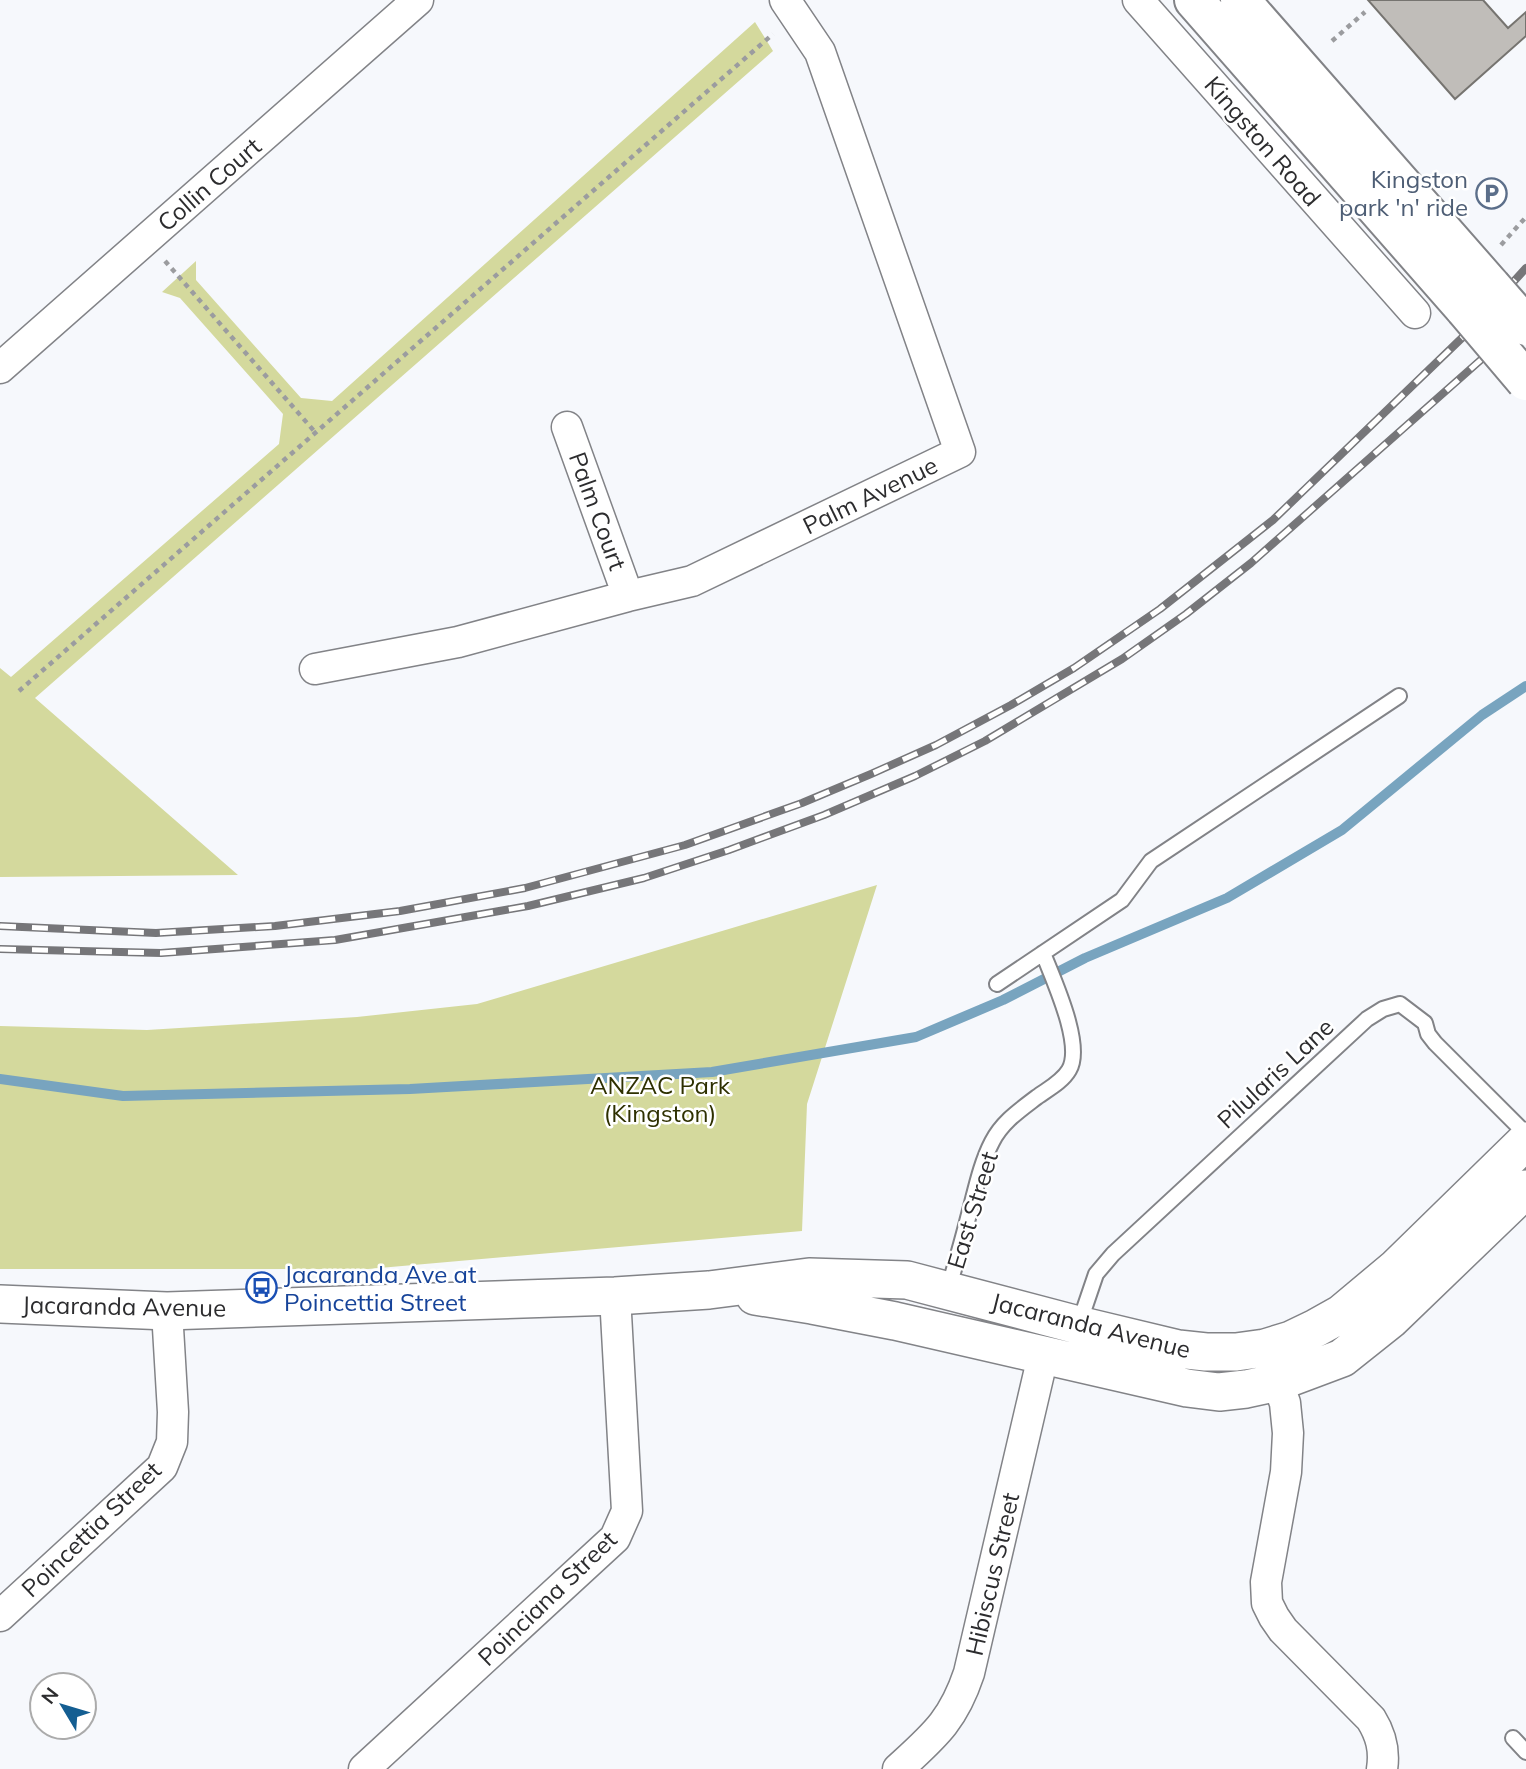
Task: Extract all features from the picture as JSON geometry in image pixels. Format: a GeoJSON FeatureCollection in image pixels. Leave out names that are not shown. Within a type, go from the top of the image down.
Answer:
{"type":"FeatureCollection","features":[{"type":"Feature","properties":{"kind":"main road","name":"Kingston Road"},"geometry":{"type":"LineString","coordinates":[[1194,0],[1478,298],[1526,326]]}},
{"type":"Feature","properties":{"kind":"main road","name":"Kingston Road"},"geometry":{"type":"LineString","coordinates":[[1240,0],[1478,298],[1526,381]]}},
{"type":"Feature","properties":{"kind":"street","name":"Collin Court"},"geometry":{"type":"LineString","coordinates":[[0,368],[418,0]]}},
{"type":"Feature","properties":{"kind":"street","name":"Kingston Road"},"geometry":{"type":"LineString","coordinates":[[1138,0],[1415,313]]}},
{"type":"Feature","properties":{"kind":"street","name":"Palm Avenue"},"geometry":{"type":"LineString","coordinates":[[315,669],[458,642],[692,581],[960,452],[820,52],[790,7]]}},
{"type":"Feature","properties":{"kind":"street","name":"Palm Court"},"geometry":{"type":"LineString","coordinates":[[567,427],[628,596]]}},
{"type":"Feature","properties":{"kind":"street","name":"Jacaranda Avenue"},"geometry":{"type":"LineString","coordinates":[[0,1304],[167,1311],[615,1296],[709,1290],[809,1277],[907,1280],[1178,1349],[1236,1352],[1265,1348],[1291,1340],[1340,1314],[1396,1268],[1526,1141]]}},
{"type":"Feature","properties":{"kind":"street","name":"Jacaranda Avenue"},"geometry":{"type":"LineString","coordinates":[[709,1290],[838,1309],[1186,1388],[1219,1392],[1246,1389],[1278,1382],[1342,1358],[1391,1319],[1526,1189]]}},
{"type":"Feature","properties":{"kind":"street","name":"East Street"},"geometry":{"type":"LineString","coordinates":[[938,1331],[948,1290]]}},
{"type":"Feature","properties":{"kind":"street","name":"Poinciana Street"},"geometry":{"type":"LineString","coordinates":[[364,1769],[615,1538],[628,1511],[615,1296]]}},
{"type":"Feature","properties":{"kind":"street","name":"Poincettia Street"},"geometry":{"type":"LineString","coordinates":[[0,1616],[162,1467],[172,1442],[173,1412],[167,1311]]}},
{"type":"Feature","properties":{"kind":"street"},"geometry":{"type":"LineString","coordinates":[[1265,1348],[1285,1403],[1288,1433],[1286,1472],[1266,1582],[1268,1603],[1283,1630],[1371,1719],[1382,1744],[1382,1769]]}},
{"type":"Feature","properties":{"kind":"street","name":"Hibiscus Street"},"geometry":{"type":"LineString","coordinates":[[898,1769],[940,1730],[961,1696],[969,1673],[1043,1356]]}},
{"type":"Feature","properties":{"kind":"lane"},"geometry":{"type":"LineString","coordinates":[[997,984],[1122,901],[1151,861],[1399,696]]}},
{"type":"Feature","properties":{"kind":"lane","name":"East Street"},"geometry":{"type":"LineString","coordinates":[[948,1290],[992,1141],[1016,1113],[1063,1078],[1071,1068],[1074,1058],[1069,1024],[1043,953]]}},
{"type":"Feature","properties":{"kind":"lane","name":"Pilularis Lane"},"geometry":{"type":"LineString","coordinates":[[1078,1325],[1096,1274],[1113,1254],[1367,1018],[1383,1009],[1400,1004],[1425,1023],[1436,1043],[1526,1134]]}},
{"type":"Feature","properties":{"kind":"lane"},"geometry":{"type":"LineString","coordinates":[[1513,1738],[1526,1752]]}},
{"type":"Feature","properties":{"kind":"path"},"geometry":{"type":"LineString","coordinates":[[19,691],[316,432],[790,7]]}},
{"type":"Feature","properties":{"kind":"path"},"geometry":{"type":"LineString","coordinates":[[1332,41],[1365,12]]}},
{"type":"Feature","properties":{"kind":"path"},"geometry":{"type":"LineString","coordinates":[[145,240],[316,432]]}},
{"type":"Feature","properties":{"kind":"green space"},"geometry":{"type":"Polygon","coordinates":[[[755,22],[773,51],[35,698],[238,875],[0,877],[0,668],[11,677],[279,444],[283,414],[180,298],[162,292],[196,261],[196,280],[301,398],[332,401],[755,22]]]}},
{"type":"Feature","properties":{"kind":"green space","name":"ANZAC Park (Kingston)"},"geometry":{"type":"Polygon","coordinates":[[[877,885],[807,1104],[802,1231],[368,1269],[0,1269],[0,1026],[147,1030],[357,1017],[477,1004],[877,885]]]}},
{"type":"Feature","properties":{"kind":"building"},"geometry":{"type":"Polygon","coordinates":[[[1368,0],[1483,0],[1508,28],[1526,12],[1526,36],[1455,99],[1368,0]]]}},
{"type":"Feature","properties":{"kind":"waterway"},"geometry":{"type":"LineString","coordinates":[[0,1079],[123,1096],[410,1089],[712,1072],[916,1037],[1003,1000],[1085,958],[1227,898],[1342,830],[1482,715],[1526,686]]}},
{"type":"Feature","properties":{"kind":"railway"},"geometry":{"type":"LineString","coordinates":[[0,926],[156,933],[275,926],[400,911],[525,888],[685,845],[802,803],[871,774],[936,745],[1011,705],[1074,668],[1160,609],[1273,520],[1465,335],[1526,268]]}},
{"type":"Feature","properties":{"kind":"railway"},"geometry":{"type":"LineString","coordinates":[[0,949],[161,953],[335,940],[528,906],[644,878],[824,815],[915,776],[985,741],[1122,659],[1186,614],[1251,563],[1526,320]]}},
{"type":"Feature","properties":{"kind":"place","name":"Kingston park 'n' ride"},"geometry":{"type":"Point","coordinates":[1491,193]}},
{"type":"Feature","properties":{"kind":"place","name":"Jacaranda Ave at Poincettia Street"},"geometry":{"type":"Point","coordinates":[261,1288]}}]}
